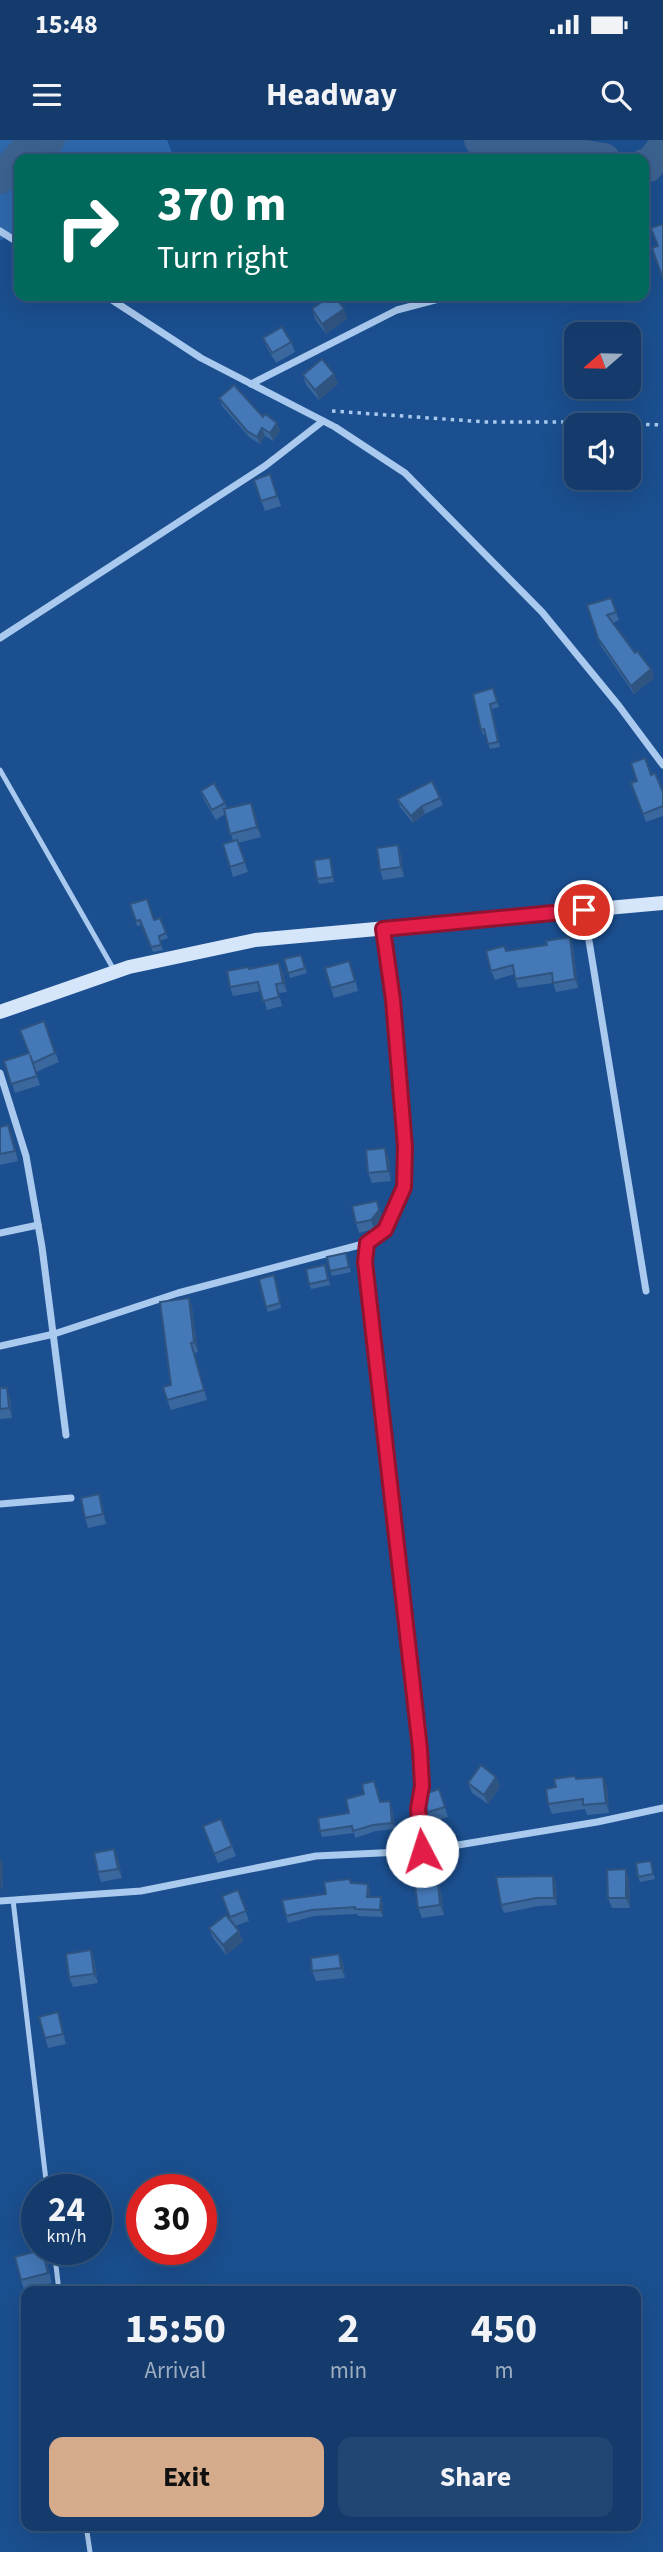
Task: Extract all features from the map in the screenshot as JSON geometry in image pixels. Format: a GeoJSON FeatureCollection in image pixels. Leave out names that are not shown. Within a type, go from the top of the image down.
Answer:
{"type":"FeatureCollection","features":[{"type":"Feature","properties":{"kind":"street"},"geometry":{"type":"LineString","coordinates":[[114,301],[201,358],[323,421],[404,473],[542,612],[663,765]]}},
{"type":"Feature","properties":{"kind":"street"},"geometry":{"type":"LineString","coordinates":[[251,384],[397,310],[431,301]]}},
{"type":"Feature","properties":{"kind":"street"},"geometry":{"type":"LineString","coordinates":[[0,638],[265,466],[323,421]]}},
{"type":"Feature","properties":{"kind":"street"},"geometry":{"type":"LineString","coordinates":[[0,1012],[129,967],[255,940],[663,903]]}},
{"type":"Feature","properties":{"kind":"street"},"geometry":{"type":"LineString","coordinates":[[584,910],[646,1291]]}},
{"type":"Feature","properties":{"kind":"street"},"geometry":{"type":"LineString","coordinates":[[0,1346],[54,1334],[178,1293],[367,1243],[385,1230],[404,1187],[405,1147],[393,1000],[383,929]]}},
{"type":"Feature","properties":{"kind":"street"},"geometry":{"type":"LineString","coordinates":[[0,1073],[26,1156],[54,1334],[66,1435]]}},
{"type":"Feature","properties":{"kind":"street"},"geometry":{"type":"LineString","coordinates":[[0,1233],[38,1225]]}},
{"type":"Feature","properties":{"kind":"street"},"geometry":{"type":"LineString","coordinates":[[367,1243],[365,1262],[371,1322],[420,1749],[422,1786],[418,1809],[422,1851]]}},
{"type":"Feature","properties":{"kind":"street"},"geometry":{"type":"LineString","coordinates":[[0,1504],[71,1499]]}},
{"type":"Feature","properties":{"kind":"street"},"geometry":{"type":"LineString","coordinates":[[0,1901],[141,1891],[316,1856],[422,1851],[597,1822],[663,1808]]}},
{"type":"Feature","properties":{"kind":"lane"},"geometry":{"type":"LineString","coordinates":[[0,770],[116,972]]}},
{"type":"Feature","properties":{"kind":"lane"},"geometry":{"type":"LineString","coordinates":[[13,1900],[45,2174]]}},
{"type":"Feature","properties":{"kind":"lane"},"geometry":{"type":"LineString","coordinates":[[56,2265],[58,2286]]}},
{"type":"Feature","properties":{"kind":"lane"},"geometry":{"type":"LineString","coordinates":[[87,2531],[90,2552]]}},
{"type":"Feature","properties":{"kind":"path"},"geometry":{"type":"LineString","coordinates":[[329,411],[486,422],[663,425]]}},
{"type":"Feature","properties":{"kind":"shaded area"},"geometry":{"type":"Polygon","coordinates":[[[0,140],[167,140],[173,154],[14,154],[14,235],[0,240],[0,140]]]}},
{"type":"Feature","properties":{"kind":"building"},"geometry":{"type":"Polygon","coordinates":[[[663,224],[663,279],[652,248],[658,246],[651,228],[663,224]]]}},
{"type":"Feature","properties":{"kind":"building"},"geometry":{"type":"Polygon","coordinates":[[[323,301],[338,301],[344,309],[322,324],[312,309],[323,301]]]}},
{"type":"Feature","properties":{"kind":"building"},"geometry":{"type":"Polygon","coordinates":[[[282,327],[291,342],[272,353],[263,338],[282,327]]]}},
{"type":"Feature","properties":{"kind":"building"},"geometry":{"type":"Polygon","coordinates":[[[322,359],[334,374],[315,390],[303,375],[322,359]]]}},
{"type":"Feature","properties":{"kind":"building"},"geometry":{"type":"Polygon","coordinates":[[[234,385],[263,417],[265,414],[277,423],[270,433],[262,428],[257,437],[247,431],[219,398],[234,385]]]}},
{"type":"Feature","properties":{"kind":"building"},"geometry":{"type":"Polygon","coordinates":[[[270,474],[277,496],[261,501],[254,480],[270,474]]]}},
{"type":"Feature","properties":{"kind":"building"},"geometry":{"type":"Polygon","coordinates":[[[611,598],[616,612],[607,615],[635,653],[637,651],[651,669],[631,686],[598,638],[587,605],[611,598]]]}},
{"type":"Feature","properties":{"kind":"building"},"geometry":{"type":"Polygon","coordinates":[[[493,688],[497,702],[490,704],[498,742],[488,744],[484,729],[481,730],[473,694],[493,688]]]}},
{"type":"Feature","properties":{"kind":"building"},"geometry":{"type":"Polygon","coordinates":[[[645,758],[651,775],[655,773],[663,792],[663,806],[643,814],[631,783],[637,781],[631,763],[645,758]]]}},
{"type":"Feature","properties":{"kind":"building"},"geometry":{"type":"Polygon","coordinates":[[[432,781],[440,798],[422,806],[411,816],[397,799],[432,781]]]}},
{"type":"Feature","properties":{"kind":"building"},"geometry":{"type":"Polygon","coordinates":[[[214,783],[225,803],[212,810],[201,791],[214,783]]]}},
{"type":"Feature","properties":{"kind":"building"},"geometry":{"type":"Polygon","coordinates":[[[251,803],[257,827],[230,834],[224,809],[251,803]]]}},
{"type":"Feature","properties":{"kind":"building"},"geometry":{"type":"Polygon","coordinates":[[[237,840],[245,862],[230,867],[223,844],[237,840]]]}},
{"type":"Feature","properties":{"kind":"building"},"geometry":{"type":"Polygon","coordinates":[[[398,845],[401,867],[380,870],[377,848],[398,845]]]}},
{"type":"Feature","properties":{"kind":"building"},"geometry":{"type":"Polygon","coordinates":[[[330,858],[333,877],[317,879],[314,860],[330,858]]]}},
{"type":"Feature","properties":{"kind":"building"},"geometry":{"type":"Polygon","coordinates":[[[147,899],[154,920],[160,918],[166,933],[159,936],[161,945],[151,947],[130,904],[147,899]]]}},
{"type":"Feature","properties":{"kind":"building"},"geometry":{"type":"Polygon","coordinates":[[[570,937],[575,979],[553,983],[552,973],[515,979],[513,965],[491,971],[486,951],[504,946],[506,951],[547,945],[546,941],[570,937]]]}},
{"type":"Feature","properties":{"kind":"building"},"geometry":{"type":"Polygon","coordinates":[[[301,955],[305,968],[288,973],[284,959],[301,955]]]}},
{"type":"Feature","properties":{"kind":"building"},"geometry":{"type":"Polygon","coordinates":[[[349,961],[355,981],[331,988],[325,968],[349,961]]]}},
{"type":"Feature","properties":{"kind":"building"},"geometry":{"type":"Polygon","coordinates":[[[279,963],[283,983],[276,984],[279,997],[263,1001],[258,982],[230,987],[227,971],[279,963]]]}},
{"type":"Feature","properties":{"kind":"building"},"geometry":{"type":"Polygon","coordinates":[[[44,1021],[55,1053],[33,1063],[30,1055],[37,1076],[11,1084],[4,1061],[29,1053],[20,1030],[44,1021]]]}},
{"type":"Feature","properties":{"kind":"building"},"geometry":{"type":"Polygon","coordinates":[[[8,1125],[15,1151],[0,1154],[0,1127],[8,1125]]]}},
{"type":"Feature","properties":{"kind":"building"},"geometry":{"type":"Polygon","coordinates":[[[385,1148],[388,1171],[368,1173],[366,1150],[385,1148]]]}},
{"type":"Feature","properties":{"kind":"building"},"geometry":{"type":"Polygon","coordinates":[[[377,1201],[379,1210],[371,1220],[356,1223],[352,1206],[377,1201]]]}},
{"type":"Feature","properties":{"kind":"building"},"geometry":{"type":"Polygon","coordinates":[[[346,1253],[349,1267],[330,1271],[327,1257],[346,1253]]]}},
{"type":"Feature","properties":{"kind":"building"},"geometry":{"type":"Polygon","coordinates":[[[325,1265],[328,1280],[309,1284],[306,1269],[325,1265]]]}},
{"type":"Feature","properties":{"kind":"building"},"geometry":{"type":"Polygon","coordinates":[[[274,1275],[280,1303],[266,1307],[259,1279],[274,1275]]]}},
{"type":"Feature","properties":{"kind":"building"},"geometry":{"type":"Polygon","coordinates":[[[189,1298],[194,1342],[191,1343],[204,1390],[167,1400],[163,1387],[171,1385],[160,1302],[189,1298]]]}},
{"type":"Feature","properties":{"kind":"building"},"geometry":{"type":"Polygon","coordinates":[[[0,1388],[7,1388],[9,1408],[0,1409],[0,1388]]]}},
{"type":"Feature","properties":{"kind":"building"},"geometry":{"type":"Polygon","coordinates":[[[99,1494],[103,1514],[85,1518],[81,1498],[99,1494]]]}},
{"type":"Feature","properties":{"kind":"building"},"geometry":{"type":"Polygon","coordinates":[[[481,1765],[496,1777],[484,1795],[468,1783],[481,1765]]]}},
{"type":"Feature","properties":{"kind":"building"},"geometry":{"type":"Polygon","coordinates":[[[575,1776],[576,1779],[603,1777],[606,1803],[583,1805],[583,1799],[548,1804],[546,1789],[556,1787],[554,1779],[575,1776]]]}},
{"type":"Feature","properties":{"kind":"building"},"geometry":{"type":"Polygon","coordinates":[[[374,1781],[380,1802],[390,1801],[392,1823],[353,1831],[352,1826],[320,1831],[318,1818],[349,1813],[346,1799],[364,1794],[362,1784],[374,1781]]]}},
{"type":"Feature","properties":{"kind":"building"},"geometry":{"type":"Polygon","coordinates":[[[439,1789],[445,1807],[428,1812],[422,1795],[439,1789]]]}},
{"type":"Feature","properties":{"kind":"building"},"geometry":{"type":"Polygon","coordinates":[[[221,1819],[232,1846],[214,1854],[203,1826],[221,1819]]]}},
{"type":"Feature","properties":{"kind":"building"},"geometry":{"type":"Polygon","coordinates":[[[114,1849],[118,1869],[98,1872],[94,1853],[114,1849]]]}},
{"type":"Feature","properties":{"kind":"building"},"geometry":{"type":"Polygon","coordinates":[[[651,1861],[653,1874],[638,1877],[636,1863],[651,1861]]]}},
{"type":"Feature","properties":{"kind":"building"},"geometry":{"type":"Polygon","coordinates":[[[626,1869],[626,1898],[608,1898],[607,1870],[626,1869]]]}},
{"type":"Feature","properties":{"kind":"building"},"geometry":{"type":"Polygon","coordinates":[[[553,1876],[554,1898],[536,1898],[501,1905],[496,1877],[553,1876]]]}},
{"type":"Feature","properties":{"kind":"building"},"geometry":{"type":"Polygon","coordinates":[[[349,1879],[351,1883],[368,1884],[367,1897],[381,1897],[380,1910],[355,1907],[311,1910],[286,1916],[282,1900],[326,1894],[324,1882],[349,1879]]]}},
{"type":"Feature","properties":{"kind":"building"},"geometry":{"type":"Polygon","coordinates":[[[438,1883],[440,1905],[418,1908],[415,1886],[438,1883]]]}},
{"type":"Feature","properties":{"kind":"building"},"geometry":{"type":"Polygon","coordinates":[[[238,1890],[246,1911],[230,1917],[222,1896],[238,1890]]]}},
{"type":"Feature","properties":{"kind":"building"},"geometry":{"type":"Polygon","coordinates":[[[226,1915],[239,1931],[223,1945],[209,1928],[226,1915]]]}},
{"type":"Feature","properties":{"kind":"building"},"geometry":{"type":"Polygon","coordinates":[[[91,1950],[94,1974],[69,1977],[66,1954],[91,1950]]]}},
{"type":"Feature","properties":{"kind":"building"},"geometry":{"type":"Polygon","coordinates":[[[339,1954],[341,1968],[312,1971],[311,1958],[339,1954]]]}},
{"type":"Feature","properties":{"kind":"building"},"geometry":{"type":"Polygon","coordinates":[[[58,2012],[63,2034],[45,2038],[39,2017],[58,2012]]]}},
{"type":"Feature","properties":{"kind":"building"},"geometry":{"type":"Polygon","coordinates":[[[21,2255],[21,2265],[46,2265],[48,2273],[21,2280],[15,2257],[21,2255]]]}},
{"type":"Feature","properties":{"kind":"waterway"},"geometry":{"type":"LineString","coordinates":[[22,154],[28,148],[49,140]]}},
{"type":"Feature","properties":{"kind":"waterway"},"geometry":{"type":"LineString","coordinates":[[480,140],[571,154]]}},
{"type":"Feature","properties":{"kind":"waterway"},"geometry":{"type":"LineString","coordinates":[[649,165],[663,148]]}},
{"type":"Feature","properties":{"kind":"waterway"},"geometry":{"type":"LineString","coordinates":[[0,178],[14,163]]}},
{"type":"Feature","properties":{"kind":"route"},"geometry":{"type":"LineString","coordinates":[[422,1851],[418,1809],[422,1786],[420,1749],[365,1262],[367,1243],[385,1230],[404,1187],[405,1147],[393,1000],[383,929],[584,910]]}}]}
